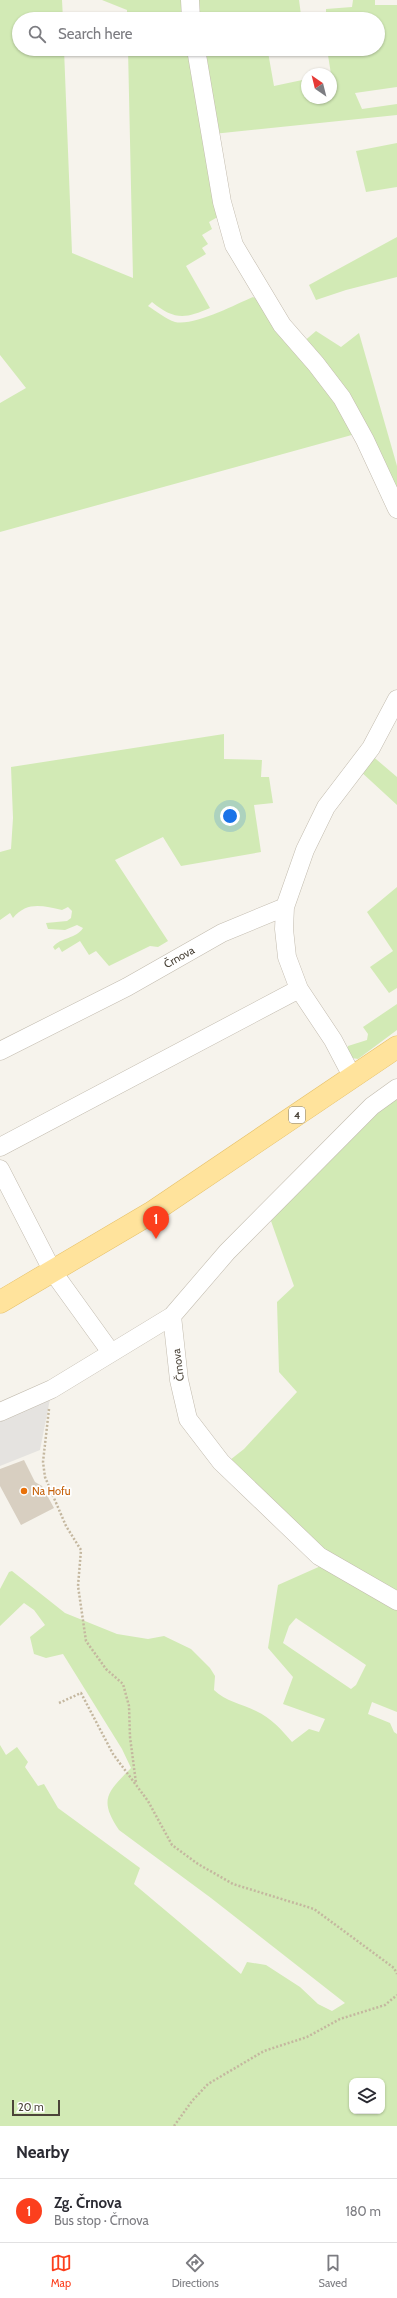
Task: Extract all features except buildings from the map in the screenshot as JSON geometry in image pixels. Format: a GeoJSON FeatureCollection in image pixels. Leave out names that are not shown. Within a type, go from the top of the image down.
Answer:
{"type":"FeatureCollection","features":[{"type":"Feature","properties":{"kind":"main road","name":"4"},"geometry":{"type":"LineString","coordinates":[[0,1302],[54,1272],[151,1213],[397,1047]]}},
{"type":"Feature","properties":{"kind":"street"},"geometry":{"type":"LineString","coordinates":[[190,0],[191,12]]}},
{"type":"Feature","properties":{"kind":"street"},"geometry":{"type":"LineString","coordinates":[[197,56],[222,202],[234,245],[282,325],[316,364],[342,398],[365,440],[397,509]]}},
{"type":"Feature","properties":{"kind":"street"},"geometry":{"type":"LineString","coordinates":[[353,1078],[333,1040],[299,989],[287,957],[284,929],[285,906],[305,850],[326,807],[370,748],[397,699]]}},
{"type":"Feature","properties":{"kind":"street","name":"Črnova"},"geometry":{"type":"LineString","coordinates":[[0,1051],[127,986],[222,933],[285,906]]}},
{"type":"Feature","properties":{"kind":"street"},"geometry":{"type":"LineString","coordinates":[[0,1147],[299,989]]}},
{"type":"Feature","properties":{"kind":"street"},"geometry":{"type":"LineString","coordinates":[[0,1412],[52,1389],[110,1351],[172,1316],[227,1252],[372,1106],[397,1088]]}},
{"type":"Feature","properties":{"kind":"street"},"geometry":{"type":"LineString","coordinates":[[0,1169],[54,1272],[110,1351]]}},
{"type":"Feature","properties":{"kind":"street","name":"Črnova"},"geometry":{"type":"LineString","coordinates":[[172,1316],[179,1380],[188,1419],[221,1462],[319,1556],[397,1601]]}},
{"type":"Feature","properties":{"kind":"path"},"geometry":{"type":"LineString","coordinates":[[52,1389],[43,1462],[45,1478],[66,1526],[81,1550],[78,1586],[86,1641],[106,1669],[123,1684],[129,1706],[130,1737],[136,1785]]}},
{"type":"Feature","properties":{"kind":"path"},"geometry":{"type":"LineString","coordinates":[[59,1703],[81,1693],[113,1754],[148,1801],[172,1845],[198,1864],[233,1884],[314,1909],[394,1968],[397,1974]]}},
{"type":"Feature","properties":{"kind":"path"},"geometry":{"type":"LineString","coordinates":[[174,2126],[192,2101],[208,2084],[264,2051],[307,2038],[340,2019],[385,2005],[397,1995]]}},
{"type":"Feature","properties":{"kind":"green space"},"geometry":{"type":"Polygon","coordinates":[[[0,0],[62,0],[63,12],[12,12],[12,56],[64,56],[72,253],[133,278],[128,56],[193,56],[221,215],[209,222],[212,229],[202,235],[208,244],[202,248],[206,254],[186,266],[210,308],[186,316],[180,316],[167,312],[152,302],[148,306],[172,321],[183,322],[203,318],[253,297],[259,301],[359,433],[0,532],[0,403],[26,388],[0,355],[0,0]]]}},
{"type":"Feature","properties":{"kind":"green space"},"geometry":{"type":"Polygon","coordinates":[[[102,0],[186,0],[187,12],[127,12],[127,10],[102,0]]]}},
{"type":"Feature","properties":{"kind":"green space"},"geometry":{"type":"Polygon","coordinates":[[[195,0],[299,0],[301,12],[196,12],[195,0]]]}},
{"type":"Feature","properties":{"kind":"green space"},"geometry":{"type":"Polygon","coordinates":[[[353,0],[375,0],[375,5],[397,5],[397,87],[355,93],[362,109],[397,104],[397,115],[213,134],[201,56],[269,56],[274,86],[301,80],[301,104],[337,104],[337,68],[330,68],[328,56],[385,56],[385,12],[326,12],[326,9],[352,7],[353,0]]]}},
{"type":"Feature","properties":{"kind":"green space"},"geometry":{"type":"Polygon","coordinates":[[[397,143],[397,187],[366,192],[356,151],[397,143]]]}},
{"type":"Feature","properties":{"kind":"green space"},"geometry":{"type":"Polygon","coordinates":[[[397,237],[397,277],[346,290],[316,300],[309,285],[397,237]]]}},
{"type":"Feature","properties":{"kind":"green space"},"geometry":{"type":"Polygon","coordinates":[[[316,331],[341,347],[359,333],[397,466],[397,501],[302,343],[316,331]]]}},
{"type":"Feature","properties":{"kind":"green space"},"geometry":{"type":"Polygon","coordinates":[[[224,734],[224,759],[262,760],[261,777],[269,777],[273,803],[254,805],[261,852],[181,866],[163,837],[115,860],[168,941],[158,947],[150,946],[109,966],[96,951],[89,955],[80,941],[62,952],[59,947],[55,950],[53,947],[56,944],[80,932],[83,928],[77,925],[65,930],[48,929],[46,923],[67,921],[71,918],[72,911],[68,907],[62,910],[42,906],[30,907],[24,909],[13,918],[10,913],[0,920],[0,852],[11,849],[13,818],[11,767],[224,734]]]}},
{"type":"Feature","properties":{"kind":"green space"},"geometry":{"type":"Polygon","coordinates":[[[370,754],[397,777],[397,805],[359,770],[370,754]]]}},
{"type":"Feature","properties":{"kind":"green space"},"geometry":{"type":"Polygon","coordinates":[[[397,887],[397,988],[389,993],[370,967],[393,951],[367,912],[397,887]]]}},
{"type":"Feature","properties":{"kind":"green space"},"geometry":{"type":"Polygon","coordinates":[[[397,1004],[397,1030],[358,1059],[352,1058],[346,1052],[348,1046],[367,1040],[368,1034],[363,1027],[397,1004]]]}},
{"type":"Feature","properties":{"kind":"green space"},"geometry":{"type":"Polygon","coordinates":[[[397,1096],[397,1596],[328,1556],[230,1460],[244,1449],[297,1392],[279,1372],[277,1302],[294,1286],[271,1221],[336,1150],[397,1096]]]}},
{"type":"Feature","properties":{"kind":"green space"},"geometry":{"type":"Polygon","coordinates":[[[323,1565],[397,1607],[397,1712],[372,1702],[368,1714],[390,1723],[394,1732],[397,1734],[397,2126],[0,2126],[0,1745],[6,1755],[17,1747],[28,1762],[25,1767],[38,1786],[44,1784],[58,1808],[140,1868],[134,1884],[241,1974],[247,1962],[266,1965],[300,1987],[318,2004],[332,2011],[345,2003],[211,1898],[119,1830],[109,1811],[108,1796],[116,1783],[131,1768],[122,1749],[63,1654],[46,1658],[34,1654],[30,1637],[45,1625],[34,1610],[24,1603],[0,1626],[0,1589],[9,1572],[12,1571],[65,1613],[117,1634],[148,1639],[164,1636],[191,1649],[210,1668],[215,1676],[214,1690],[218,1694],[271,1720],[292,1742],[309,1729],[319,1732],[325,1719],[283,1704],[293,1677],[268,1648],[278,1585],[323,1565]],[[296,1618],[289,1626],[283,1643],[351,1689],[356,1685],[366,1665],[296,1618]]]}},
{"type":"Feature","properties":{"kind":"shaded area"},"geometry":{"type":"Polygon","coordinates":[[[50,1399],[40,1450],[0,1466],[0,1421],[50,1399]]]}},
{"type":"Feature","properties":{"kind":"place","name":"Zg. Črnova"},"geometry":{"type":"Point","coordinates":[156,1239]}},
{"type":"Feature","properties":{"kind":"place","name":"Na Hofu"},"geometry":{"type":"Point","coordinates":[24,1491]}}]}
